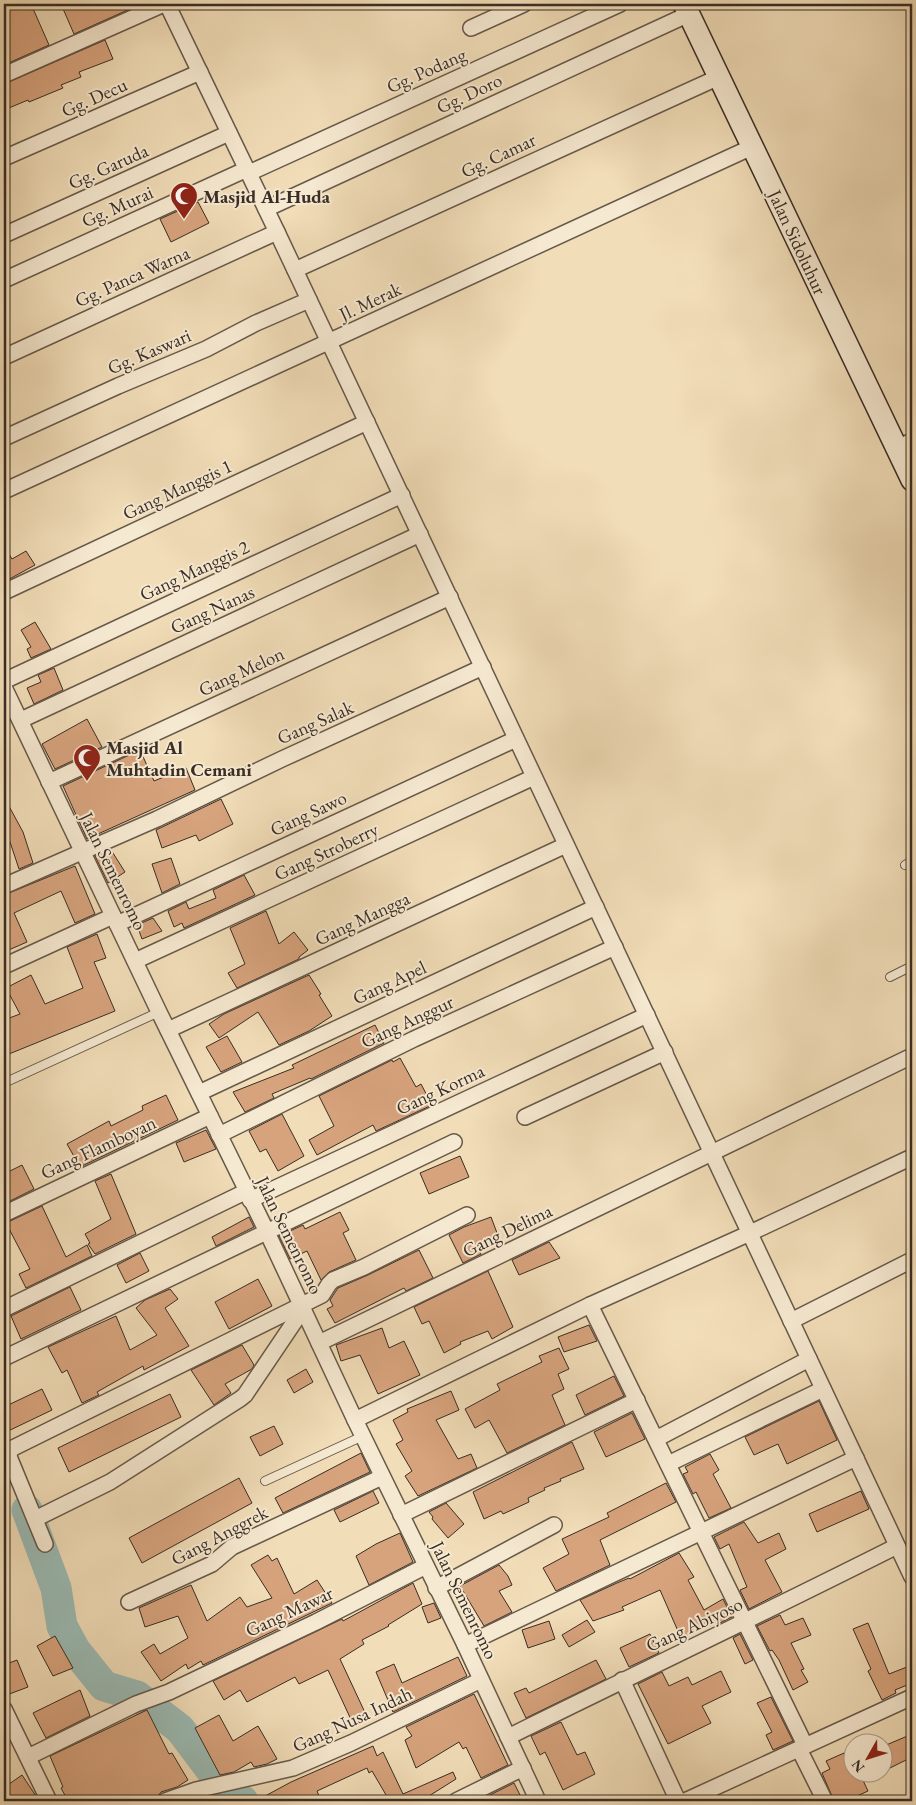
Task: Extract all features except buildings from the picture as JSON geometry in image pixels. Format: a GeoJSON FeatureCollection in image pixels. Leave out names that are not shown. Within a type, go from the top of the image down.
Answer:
{"type":"FeatureCollection","features":[{"type":"Feature","properties":{"kind":"main road","name":"Jalan Sidoluhur"},"geometry":{"type":"LineString","coordinates":[[686,9],[752,146],[905,445],[912,480]]}},
{"type":"Feature","properties":{"kind":"street"},"geometry":{"type":"LineString","coordinates":[[4,75],[165,4],[248,171],[450,597],[534,777],[561,848],[596,907],[912,1577]]}},
{"type":"Feature","properties":{"kind":"street"},"geometry":{"type":"LineString","coordinates":[[471,28],[524,4]]}},
{"type":"Feature","properties":{"kind":"street","name":"Gg. Podang"},"geometry":{"type":"LineString","coordinates":[[248,171],[620,4]]}},
{"type":"Feature","properties":{"kind":"street","name":"Gg. Doro"},"geometry":{"type":"LineString","coordinates":[[266,209],[686,9]]}},
{"type":"Feature","properties":{"kind":"street","name":"Gg. Decu"},"geometry":{"type":"LineString","coordinates":[[4,158],[200,72]]}},
{"type":"Feature","properties":{"kind":"street","name":"Gg. Camar"},"geometry":{"type":"LineString","coordinates":[[295,270],[719,77]]}},
{"type":"Feature","properties":{"kind":"street","name":"Gg. Garuda"},"geometry":{"type":"LineString","coordinates":[[4,236],[229,133]]}},
{"type":"Feature","properties":{"kind":"street","name":"Jl. Merak"},"geometry":{"type":"LineString","coordinates":[[4,492],[752,146]]}},
{"type":"Feature","properties":{"kind":"street","name":"Gg. Murai"},"geometry":{"type":"LineString","coordinates":[[4,280],[248,171]]}},
{"type":"Feature","properties":{"kind":"street","name":"Gg. Panca Warna"},"geometry":{"type":"LineString","coordinates":[[4,357],[277,232]]}},
{"type":"Feature","properties":{"kind":"street","name":"Gg. Kaswari"},"geometry":{"type":"LineString","coordinates":[[4,438],[118,386],[206,349],[256,323],[309,300]]}},
{"type":"Feature","properties":{"kind":"street","name":"Gang Manggis 1"},"geometry":{"type":"LineString","coordinates":[[4,592],[367,422]]}},
{"type":"Feature","properties":{"kind":"street","name":"Gang Manggis 2"},"geometry":{"type":"LineString","coordinates":[[4,681],[402,496]]}},
{"type":"Feature","properties":{"kind":"street","name":"Gang Nanas"},"geometry":{"type":"LineString","coordinates":[[14,717],[420,534]]}},
{"type":"Feature","properties":{"kind":"street","name":"Gang Melon"},"geometry":{"type":"LineString","coordinates":[[49,782],[450,597]]}},
{"type":"Feature","properties":{"kind":"street","name":"Gang Salak"},"geometry":{"type":"LineString","coordinates":[[4,886],[157,819],[282,758],[483,668]]}},
{"type":"Feature","properties":{"kind":"street","name":"Jalan Semenromo"},"geometry":{"type":"LineString","coordinates":[[4,687],[14,717],[49,782],[302,1307],[362,1436],[465,1645],[538,1801]]}},
{"type":"Feature","properties":{"kind":"street","name":"Gang Sawo"},"geometry":{"type":"LineString","coordinates":[[4,966],[115,920],[516,739]]}},
{"type":"Feature","properties":{"kind":"street","name":"Gang Stroberry"},"geometry":{"type":"LineString","coordinates":[[135,961],[534,777]]}},
{"type":"Feature","properties":{"kind":"street","name":"Gang Mangga"},"geometry":{"type":"LineString","coordinates":[[168,1030],[561,848]]}},
{"type":"Feature","properties":{"kind":"street","name":"Gang Apel"},"geometry":{"type":"LineString","coordinates":[[199,1093],[596,907]]}},
{"type":"Feature","properties":{"kind":"street","name":"Gang Anggur"},"geometry":{"type":"LineString","coordinates":[[218,1135],[414,1039],[615,947]]}},
{"type":"Feature","properties":{"kind":"street","name":"Gang Korma"},"geometry":{"type":"LineString","coordinates":[[4,1309],[647,1014]]}},
{"type":"Feature","properties":{"kind":"street"},"geometry":{"type":"LineString","coordinates":[[524,1117],[665,1052]]}},
{"type":"Feature","properties":{"kind":"street","name":"Gang Delima"},"geometry":{"type":"LineString","coordinates":[[319,1344],[912,1056]]}},
{"type":"Feature","properties":{"kind":"street","name":"Gang Flamboyan"},"geometry":{"type":"LineString","coordinates":[[4,1214],[210,1116]]}},
{"type":"Feature","properties":{"kind":"street"},"geometry":{"type":"LineString","coordinates":[[4,1358],[454,1142]]}},
{"type":"Feature","properties":{"kind":"street"},"geometry":{"type":"LineString","coordinates":[[355,1420],[590,1305],[912,1157]]}},
{"type":"Feature","properties":{"kind":"street"},"geometry":{"type":"LineString","coordinates":[[45,1544],[10,1459],[11,1449],[302,1307],[322,1295],[333,1280],[364,1267],[467,1215]]}},
{"type":"Feature","properties":{"kind":"street"},"geometry":{"type":"LineString","coordinates":[[791,1321],[912,1260]]}},
{"type":"Feature","properties":{"kind":"street"},"geometry":{"type":"LineString","coordinates":[[590,1305],[745,1622],[825,1801]]}},
{"type":"Feature","properties":{"kind":"street"},"geometry":{"type":"LineString","coordinates":[[35,1519],[110,1482],[240,1399],[245,1395],[302,1307]]}},
{"type":"Feature","properties":{"kind":"street"},"geometry":{"type":"LineString","coordinates":[[656,1439],[809,1359]]}},
{"type":"Feature","properties":{"kind":"street"},"geometry":{"type":"LineString","coordinates":[[668,1464],[823,1389]]}},
{"type":"Feature","properties":{"kind":"street"},"geometry":{"type":"LineString","coordinates":[[401,1515],[636,1400]]}},
{"type":"Feature","properties":{"kind":"street"},"geometry":{"type":"LineString","coordinates":[[465,1645],[856,1458]]}},
{"type":"Feature","properties":{"kind":"street","name":"Gang Anggrek"},"geometry":{"type":"LineString","coordinates":[[129,1602],[212,1564],[232,1547],[382,1477]]}},
{"type":"Feature","properties":{"kind":"street"},"geometry":{"type":"LineString","coordinates":[[436,1588],[554,1525]]}},
{"type":"Feature","properties":{"kind":"street","name":"Gang Abiyoso"},"geometry":{"type":"LineString","coordinates":[[508,1737],[897,1546]]}},
{"type":"Feature","properties":{"kind":"street","name":"Gang Mawar"},"geometry":{"type":"LineString","coordinates":[[28,1757],[136,1704],[169,1692],[316,1622],[426,1566]]}},
{"type":"Feature","properties":{"kind":"street","name":"Gang Nusa Indah"},"geometry":{"type":"LineString","coordinates":[[165,1801],[196,1790],[293,1768],[351,1743],[481,1680]]}},
{"type":"Feature","properties":{"kind":"street"},"geometry":{"type":"LineString","coordinates":[[622,1680],[678,1801]]}},
{"type":"Feature","properties":{"kind":"street"},"geometry":{"type":"LineString","coordinates":[[685,1801],[912,1697]]}},
{"type":"Feature","properties":{"kind":"street"},"geometry":{"type":"LineString","coordinates":[[4,1709],[49,1801]]}},
{"type":"Feature","properties":{"kind":"street"},"geometry":{"type":"LineString","coordinates":[[456,1801],[523,1768]]}},
{"type":"Feature","properties":{"kind":"lane"},"geometry":{"type":"LineString","coordinates":[[890,977],[912,966]]}},
{"type":"Feature","properties":{"kind":"lane"},"geometry":{"type":"LineString","coordinates":[[4,1083],[159,1012]]}},
{"type":"Feature","properties":{"kind":"lane"},"geometry":{"type":"LineString","coordinates":[[265,1481],[362,1436]]}},
{"type":"Feature","properties":{"kind":"waterway"},"geometry":{"type":"LineString","coordinates":[[27,1510],[56,1588],[62,1626],[75,1650],[104,1686],[137,1696],[180,1729],[226,1790],[243,1801]]}},
{"type":"Feature","properties":{"kind":"place","name":"Masjid Al-Huda"},"geometry":{"type":"Point","coordinates":[184,220]}},
{"type":"Feature","properties":{"kind":"place","name":"Masjid Al Muhtadin Cemani"},"geometry":{"type":"Point","coordinates":[87,782]}}]}
